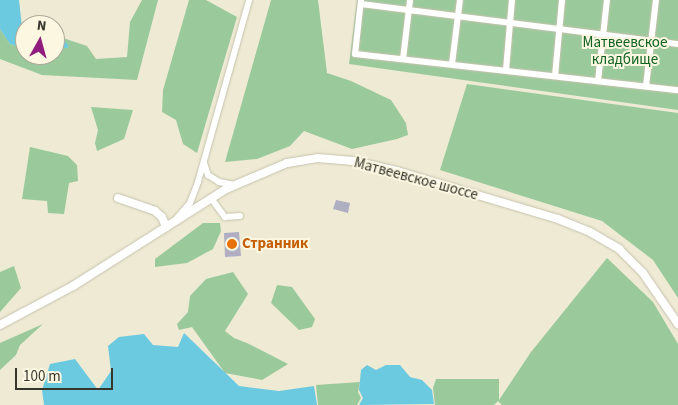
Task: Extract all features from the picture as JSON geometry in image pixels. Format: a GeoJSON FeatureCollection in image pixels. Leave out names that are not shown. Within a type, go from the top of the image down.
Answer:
{"type":"FeatureCollection","features":[{"type":"Feature","properties":{"kind":"main road","name":"Матвеевское шоссе"},"geometry":{"type":"LineString","coordinates":[[0,325],[72,286],[234,185],[288,162],[318,158],[353,160],[397,171],[558,219],[590,232],[619,249],[643,273],[678,324]]}},
{"type":"Feature","properties":{"kind":"main road"},"geometry":{"type":"LineString","coordinates":[[118,198],[155,211],[162,217],[166,226]]}},
{"type":"Feature","properties":{"kind":"street"},"geometry":{"type":"LineString","coordinates":[[174,221],[190,203],[204,161],[249,0]]}},
{"type":"Feature","properties":{"kind":"street"},"geometry":{"type":"LineString","coordinates":[[403,59],[410,0]]}},
{"type":"Feature","properties":{"kind":"street"},"geometry":{"type":"LineString","coordinates":[[452,64],[460,0]]}},
{"type":"Feature","properties":{"kind":"street"},"geometry":{"type":"LineString","coordinates":[[506,70],[512,0]]}},
{"type":"Feature","properties":{"kind":"street"},"geometry":{"type":"LineString","coordinates":[[555,76],[562,0]]}},
{"type":"Feature","properties":{"kind":"street"},"geometry":{"type":"LineString","coordinates":[[598,81],[607,0]]}},
{"type":"Feature","properties":{"kind":"street"},"geometry":{"type":"LineString","coordinates":[[646,86],[656,0]]}},
{"type":"Feature","properties":{"kind":"street"},"geometry":{"type":"LineString","coordinates":[[678,44],[458,17],[361,2],[355,54],[678,90]]}},
{"type":"Feature","properties":{"kind":"street"},"geometry":{"type":"LineString","coordinates":[[204,161],[208,175],[220,182],[234,185]]}},
{"type":"Feature","properties":{"kind":"street"},"geometry":{"type":"LineString","coordinates":[[211,198],[225,218],[240,216]]}},
{"type":"Feature","properties":{"kind":"green space"},"geometry":{"type":"Polygon","coordinates":[[[142,0],[158,0],[137,80],[42,75],[16,65],[65,65],[65,48],[68,47],[65,39],[87,46],[96,59],[127,57],[130,22],[142,0]]]}},
{"type":"Feature","properties":{"kind":"green space"},"geometry":{"type":"Polygon","coordinates":[[[189,0],[206,0],[237,17],[197,153],[183,144],[176,120],[162,112],[163,90],[189,0]]]}},
{"type":"Feature","properties":{"kind":"green space"},"geometry":{"type":"Polygon","coordinates":[[[271,0],[318,0],[327,73],[351,81],[391,100],[406,123],[408,135],[352,149],[304,131],[290,146],[257,159],[225,162],[271,0]]]}},
{"type":"Feature","properties":{"kind":"green space","name":"Матвеевское кладбище"},"geometry":{"type":"Polygon","coordinates":[[[357,0],[678,0],[678,110],[349,64],[357,0]]]}},
{"type":"Feature","properties":{"kind":"green space"},"geometry":{"type":"Polygon","coordinates":[[[0,29],[10,44],[15,46],[15,65],[0,59],[0,29]]]}},
{"type":"Feature","properties":{"kind":"green space"},"geometry":{"type":"Polygon","coordinates":[[[467,84],[678,113],[678,298],[653,260],[602,221],[440,170],[467,84]]]}},
{"type":"Feature","properties":{"kind":"green space"},"geometry":{"type":"Polygon","coordinates":[[[91,107],[133,110],[124,139],[97,151],[95,143],[98,130],[91,107]]]}},
{"type":"Feature","properties":{"kind":"green space"},"geometry":{"type":"Polygon","coordinates":[[[30,147],[68,156],[77,165],[78,181],[69,183],[64,214],[48,213],[47,201],[22,199],[30,147]]]}},
{"type":"Feature","properties":{"kind":"green space"},"geometry":{"type":"Polygon","coordinates":[[[203,223],[220,223],[221,231],[213,249],[187,263],[155,267],[155,259],[203,223]]]}},
{"type":"Feature","properties":{"kind":"green space"},"geometry":{"type":"Polygon","coordinates":[[[607,258],[653,302],[678,344],[678,405],[502,405],[498,401],[494,405],[435,405],[433,388],[436,379],[499,379],[499,400],[531,352],[607,258]]]}},
{"type":"Feature","properties":{"kind":"green space"},"geometry":{"type":"Polygon","coordinates":[[[14,266],[21,288],[0,312],[0,272],[14,266]]]}},
{"type":"Feature","properties":{"kind":"green space"},"geometry":{"type":"Polygon","coordinates":[[[233,272],[248,294],[225,331],[234,338],[288,364],[262,380],[225,373],[192,327],[179,330],[177,324],[188,312],[190,296],[206,279],[233,272]]]}},
{"type":"Feature","properties":{"kind":"green space"},"geometry":{"type":"Polygon","coordinates":[[[277,285],[292,287],[315,319],[312,327],[299,330],[271,303],[277,285]]]}},
{"type":"Feature","properties":{"kind":"green space"},"geometry":{"type":"Polygon","coordinates":[[[43,324],[20,345],[16,355],[0,370],[0,343],[43,324]]]}},
{"type":"Feature","properties":{"kind":"green space"},"geometry":{"type":"Polygon","coordinates":[[[360,382],[358,392],[361,398],[357,405],[318,405],[316,385],[360,382]]]}},
{"type":"Feature","properties":{"kind":"water"},"geometry":{"type":"Polygon","coordinates":[[[0,0],[19,0],[21,15],[15,15],[15,46],[10,44],[0,29],[0,0]]]}},
{"type":"Feature","properties":{"kind":"water"},"geometry":{"type":"Polygon","coordinates":[[[184,333],[239,386],[279,391],[314,386],[317,405],[44,405],[42,390],[50,364],[75,359],[98,390],[111,371],[108,346],[119,337],[144,334],[153,345],[178,347],[184,333]]]}},
{"type":"Feature","properties":{"kind":"water"},"geometry":{"type":"Polygon","coordinates":[[[367,365],[376,370],[386,365],[400,365],[410,377],[422,380],[432,390],[434,404],[359,405],[363,398],[359,390],[361,370],[367,365]]]}},
{"type":"Feature","properties":{"kind":"building"},"geometry":{"type":"Polygon","coordinates":[[[336,200],[350,203],[348,213],[333,209],[336,200]]]}},
{"type":"Feature","properties":{"kind":"building","name":"Странник"},"geometry":{"type":"Polygon","coordinates":[[[239,232],[241,256],[225,257],[224,233],[239,232]]]}},
{"type":"Feature","properties":{"kind":"place","name":"Странник"},"geometry":{"type":"Point","coordinates":[232,244]}}]}
